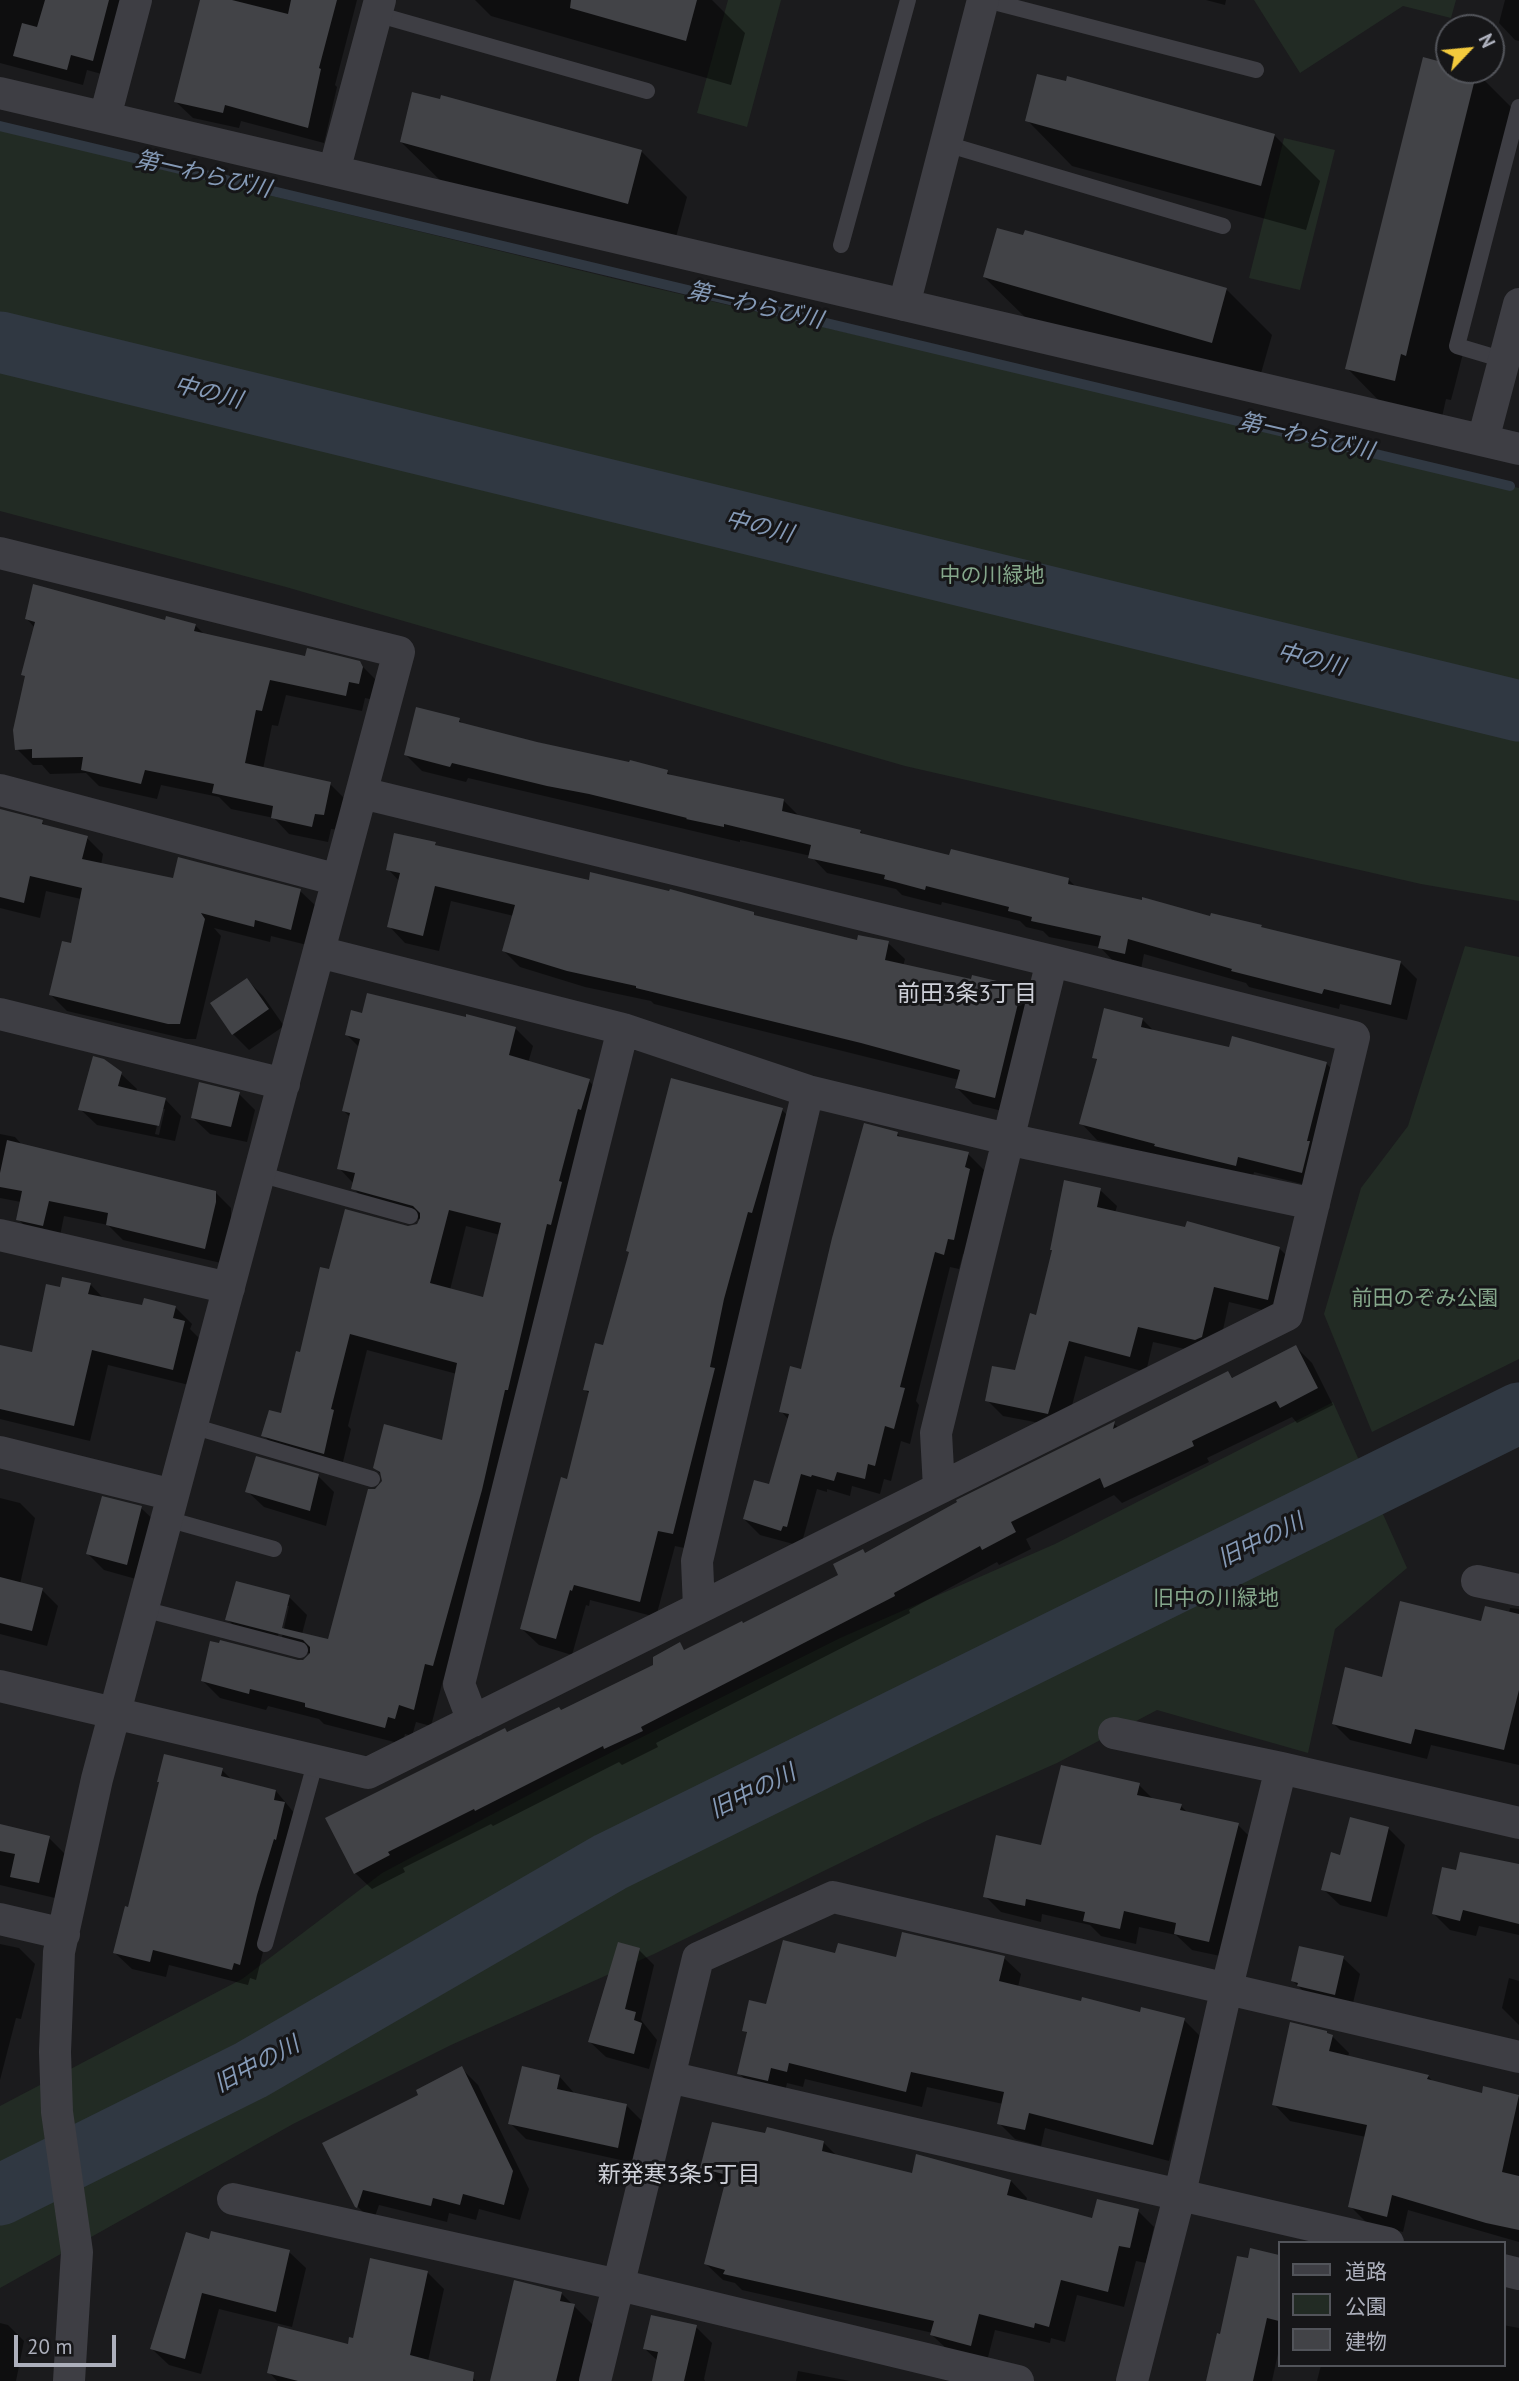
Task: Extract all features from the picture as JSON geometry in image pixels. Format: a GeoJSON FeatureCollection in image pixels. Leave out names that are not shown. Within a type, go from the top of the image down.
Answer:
{"type":"FeatureCollection","features":[{"type":"Feature","properties":{"kind":"street"},"geometry":{"type":"LineString","coordinates":[[105,117],[136,0]]}},
{"type":"Feature","properties":{"kind":"street"},"geometry":{"type":"LineString","coordinates":[[904,305],[985,0]]}},
{"type":"Feature","properties":{"kind":"street"},"geometry":{"type":"LineString","coordinates":[[334,171],[378,7]]}},
{"type":"Feature","properties":{"kind":"street"},"geometry":{"type":"LineString","coordinates":[[0,93],[1519,449]]}},
{"type":"Feature","properties":{"kind":"street"},"geometry":{"type":"LineString","coordinates":[[1483,440],[1519,304]]}},
{"type":"Feature","properties":{"kind":"street"},"geometry":{"type":"LineString","coordinates":[[0,554],[399,652],[97,1779],[60,1952],[55,2052],[57,2112],[77,2252],[74,2380]]}},
{"type":"Feature","properties":{"kind":"street"},"geometry":{"type":"LineString","coordinates":[[0,790],[338,880]]}},
{"type":"Feature","properties":{"kind":"street"},"geometry":{"type":"LineString","coordinates":[[0,1686],[368,1773],[1287,1315],[1354,1037],[362,793]]}},
{"type":"Feature","properties":{"kind":"street"},"geometry":{"type":"LineString","coordinates":[[319,952],[623,1029],[808,1091],[1007,1139],[1314,1204]]}},
{"type":"Feature","properties":{"kind":"street"},"geometry":{"type":"LineString","coordinates":[[939,1488],[936,1433],[1052,961]]}},
{"type":"Feature","properties":{"kind":"street"},"geometry":{"type":"LineString","coordinates":[[0,1014],[284,1084]]}},
{"type":"Feature","properties":{"kind":"street"},"geometry":{"type":"LineString","coordinates":[[473,1721],[459,1684],[623,1029]]}},
{"type":"Feature","properties":{"kind":"street"},"geometry":{"type":"LineString","coordinates":[[699,1607],[696,1561],[808,1091]]}},
{"type":"Feature","properties":{"kind":"street"},"geometry":{"type":"LineString","coordinates":[[0,1235],[229,1288]]}},
{"type":"Feature","properties":{"kind":"street"},"geometry":{"type":"LineString","coordinates":[[0,1452],[170,1507]]}},
{"type":"Feature","properties":{"kind":"street"},"geometry":{"type":"LineString","coordinates":[[1477,1581],[1519,1591]]}},
{"type":"Feature","properties":{"kind":"street"},"geometry":{"type":"LineString","coordinates":[[1114,1732],[1519,1824]]}},
{"type":"Feature","properties":{"kind":"street"},"geometry":{"type":"LineString","coordinates":[[1132,2381],[1180,2193],[1226,1990],[1281,1768]]}},
{"type":"Feature","properties":{"kind":"street"},"geometry":{"type":"LineString","coordinates":[[595,2381],[698,1958],[833,1897],[1519,2057]]}},
{"type":"Feature","properties":{"kind":"street"},"geometry":{"type":"LineString","coordinates":[[0,1919],[64,1934]]}},
{"type":"Feature","properties":{"kind":"street"},"geometry":{"type":"LineString","coordinates":[[669,2077],[1380,2241]]}},
{"type":"Feature","properties":{"kind":"street"},"geometry":{"type":"LineString","coordinates":[[233,2199],[619,2285],[1018,2381]]}},
{"type":"Feature","properties":{"kind":"lane"},"geometry":{"type":"LineString","coordinates":[[841,245],[908,0]]}},
{"type":"Feature","properties":{"kind":"lane"},"geometry":{"type":"LineString","coordinates":[[985,0],[1256,70]]}},
{"type":"Feature","properties":{"kind":"lane"},"geometry":{"type":"LineString","coordinates":[[378,7],[647,91]]}},
{"type":"Feature","properties":{"kind":"lane"},"geometry":{"type":"LineString","coordinates":[[1504,360],[1457,346],[1519,107]]}},
{"type":"Feature","properties":{"kind":"lane"},"geometry":{"type":"LineString","coordinates":[[946,144],[1223,226]]}},
{"type":"Feature","properties":{"kind":"lane"},"geometry":{"type":"LineString","coordinates":[[259,1174],[410,1216]]}},
{"type":"Feature","properties":{"kind":"lane"},"geometry":{"type":"LineString","coordinates":[[192,1426],[372,1479]]}},
{"type":"Feature","properties":{"kind":"lane"},"geometry":{"type":"LineString","coordinates":[[170,1507],[274,1549]]}},
{"type":"Feature","properties":{"kind":"lane"},"geometry":{"type":"LineString","coordinates":[[143,1609],[300,1650]]}},
{"type":"Feature","properties":{"kind":"lane"},"geometry":{"type":"LineString","coordinates":[[265,1944],[316,1760]]}},
{"type":"Feature","properties":{"kind":"green space"},"geometry":{"type":"Polygon","coordinates":[[[728,0],[781,0],[747,127],[697,113],[728,0]]]}},
{"type":"Feature","properties":{"kind":"green space"},"geometry":{"type":"Polygon","coordinates":[[[1254,0],[1456,0],[1452,14],[1435,14],[1403,6],[1300,73],[1254,0]]]}},
{"type":"Feature","properties":{"kind":"green space","name":"中の川緑地"},"geometry":{"type":"Polygon","coordinates":[[[0,130],[624,281],[1519,488],[1519,901],[1421,884],[905,766],[286,587],[0,511],[0,130]]]}},
{"type":"Feature","properties":{"kind":"green space"},"geometry":{"type":"Polygon","coordinates":[[[1284,138],[1335,150],[1300,290],[1249,278],[1284,138]]]}},
{"type":"Feature","properties":{"kind":"green space","name":"前田のぞみ公園"},"geometry":{"type":"Polygon","coordinates":[[[1465,946],[1519,957],[1519,1359],[1372,1432],[1324,1314],[1361,1188],[1408,1126],[1465,946]]]}},
{"type":"Feature","properties":{"kind":"green space","name":"旧中の川緑地"},"geometry":{"type":"Polygon","coordinates":[[[1333,1402],[1407,1568],[1335,1629],[1308,1753],[1157,1710],[1057,1763],[928,1820],[654,1954],[451,2045],[293,2124],[0,2288],[0,2106],[242,1979],[382,1873],[566,1775],[840,1638],[1055,1544],[1333,1402]]]}},
{"type":"Feature","properties":{"kind":"building"},"geometry":{"type":"Polygon","coordinates":[[[45,0],[109,0],[93,61],[71,55],[67,70],[13,56],[22,23],[37,27],[45,0]]]}},
{"type":"Feature","properties":{"kind":"building"},"geometry":{"type":"Polygon","coordinates":[[[200,0],[232,0],[288,14],[291,0],[337,0],[319,68],[321,69],[308,128],[225,105],[223,113],[174,102],[200,0]]]}},
{"type":"Feature","properties":{"kind":"building"},"geometry":{"type":"Polygon","coordinates":[[[571,0],[697,0],[686,41],[570,8],[571,0]]]}},
{"type":"Feature","properties":{"kind":"building"},"geometry":{"type":"Polygon","coordinates":[[[1423,57],[1435,60],[1435,84],[1474,84],[1406,356],[1401,354],[1395,381],[1345,369],[1423,57]]]}},
{"type":"Feature","properties":{"kind":"building"},"geometry":{"type":"Polygon","coordinates":[[[1037,74],[1066,81],[1067,76],[1275,134],[1261,186],[1025,121],[1037,74]]]}},
{"type":"Feature","properties":{"kind":"building"},"geometry":{"type":"Polygon","coordinates":[[[412,92],[440,99],[441,95],[642,150],[628,204],[400,142],[412,92]]]}},
{"type":"Feature","properties":{"kind":"building"},"geometry":{"type":"Polygon","coordinates":[[[997,228],[1023,235],[1025,230],[1227,288],[1212,343],[983,277],[997,228]]]}},
{"type":"Feature","properties":{"kind":"building"},"geometry":{"type":"Polygon","coordinates":[[[33,584],[165,620],[166,616],[196,624],[194,631],[305,656],[307,648],[360,661],[363,667],[359,684],[349,682],[346,696],[270,680],[262,711],[256,710],[245,763],[331,782],[324,815],[315,814],[312,827],[271,818],[273,806],[212,793],[214,784],[145,770],[141,784],[81,770],[83,757],[32,758],[32,749],[15,750],[13,730],[25,676],[21,675],[35,622],[25,619],[33,584]]]}},
{"type":"Feature","properties":{"kind":"building"},"geometry":{"type":"Polygon","coordinates":[[[416,707],[460,718],[459,722],[537,742],[629,762],[630,760],[668,770],[667,774],[784,799],[782,811],[861,830],[860,833],[949,855],[951,849],[1069,878],[1068,884],[1142,900],[1142,897],[1210,916],[1211,913],[1262,925],[1261,927],[1401,961],[1391,1005],[1324,989],[1322,994],[1231,971],[1232,969],[1128,939],[1125,954],[1098,948],[1101,936],[1031,921],[1032,917],[1008,911],[1009,907],[926,886],[925,890],[884,879],[885,875],[808,858],[811,845],[724,824],[724,827],[686,819],[452,763],[450,767],[404,755],[416,707]]]}},
{"type":"Feature","properties":{"kind":"building"},"geometry":{"type":"Polygon","coordinates":[[[0,809],[88,836],[82,859],[173,878],[178,857],[301,889],[291,930],[255,920],[254,927],[201,913],[205,919],[180,1024],[168,1024],[49,995],[62,941],[71,943],[82,888],[30,876],[24,903],[0,897],[0,809]]]}},
{"type":"Feature","properties":{"kind":"building"},"geometry":{"type":"Polygon","coordinates":[[[394,833],[589,880],[590,872],[669,891],[670,889],[754,912],[754,915],[857,940],[858,935],[889,941],[885,960],[971,979],[972,975],[1022,987],[995,1098],[955,1088],[960,1070],[636,986],[567,971],[502,951],[515,905],[435,886],[423,936],[387,927],[400,873],[386,870],[394,833]]]}},
{"type":"Feature","properties":{"kind":"building"},"geometry":{"type":"Polygon","coordinates":[[[247,978],[269,1009],[232,1035],[210,1003],[247,978]]]}},
{"type":"Feature","properties":{"kind":"building"},"geometry":{"type":"Polygon","coordinates":[[[367,993],[516,1027],[509,1055],[590,1079],[581,1110],[578,1109],[559,1181],[562,1182],[551,1225],[547,1224],[508,1390],[505,1390],[482,1490],[433,1666],[425,1664],[414,1710],[399,1705],[395,1719],[388,1717],[385,1728],[305,1707],[305,1703],[250,1689],[249,1694],[201,1681],[210,1641],[219,1643],[220,1640],[298,1660],[303,1660],[310,1653],[310,1647],[303,1640],[225,1620],[236,1581],[290,1595],[282,1628],[328,1639],[368,1489],[375,1489],[382,1481],[380,1472],[373,1468],[384,1424],[442,1440],[457,1363],[350,1334],[331,1409],[334,1410],[324,1454],[261,1436],[269,1410],[281,1413],[296,1351],[300,1352],[320,1267],[329,1269],[345,1209],[408,1226],[417,1224],[420,1218],[420,1213],[413,1206],[351,1189],[355,1173],[337,1169],[350,1113],[342,1111],[360,1039],[345,1035],[351,1010],[362,1013],[367,993]],[[449,1210],[430,1283],[483,1297],[501,1223],[449,1210]]]}},
{"type":"Feature","properties":{"kind":"building"},"geometry":{"type":"Polygon","coordinates":[[[1104,1008],[1143,1018],[1141,1027],[1229,1047],[1232,1036],[1327,1062],[1307,1141],[1310,1141],[1302,1173],[1238,1157],[1236,1166],[1079,1124],[1097,1059],[1092,1058],[1104,1008]]]}},
{"type":"Feature","properties":{"kind":"building"},"geometry":{"type":"Polygon","coordinates":[[[93,1056],[104,1059],[122,1072],[118,1086],[166,1098],[159,1126],[78,1110],[93,1056]]]}},
{"type":"Feature","properties":{"kind":"building"},"geometry":{"type":"Polygon","coordinates":[[[671,1078],[783,1108],[752,1213],[748,1212],[724,1299],[710,1367],[715,1368],[673,1534],[658,1531],[640,1602],[574,1585],[572,1591],[570,1590],[556,1639],[520,1629],[561,1477],[567,1479],[589,1391],[583,1390],[595,1343],[603,1345],[629,1252],[626,1251],[671,1078]]]}},
{"type":"Feature","properties":{"kind":"building"},"geometry":{"type":"Polygon","coordinates":[[[199,1082],[240,1092],[231,1127],[191,1118],[199,1082]]]}},
{"type":"Feature","properties":{"kind":"building"},"geometry":{"type":"Polygon","coordinates":[[[864,1123],[898,1132],[897,1136],[969,1152],[965,1167],[970,1169],[954,1240],[948,1239],[944,1255],[935,1252],[900,1387],[905,1388],[894,1429],[885,1426],[875,1466],[868,1464],[865,1479],[837,1472],[834,1481],[801,1474],[787,1527],[783,1526],[781,1531],[743,1519],[754,1480],[769,1484],[789,1414],[779,1412],[790,1366],[801,1369],[832,1238],[864,1123]]]}},
{"type":"Feature","properties":{"kind":"building"},"geometry":{"type":"Polygon","coordinates":[[[7,1140],[216,1191],[205,1249],[106,1225],[108,1213],[49,1201],[43,1226],[16,1220],[22,1191],[0,1187],[7,1140]]]}},
{"type":"Feature","properties":{"kind":"building"},"geometry":{"type":"Polygon","coordinates":[[[1064,1180],[1101,1188],[1097,1207],[1185,1227],[1187,1221],[1280,1247],[1268,1300],[1214,1287],[1202,1337],[1195,1340],[1138,1327],[1130,1357],[1069,1341],[1048,1414],[985,1401],[992,1366],[1015,1370],[1030,1313],[1036,1315],[1052,1250],[1064,1180]]]}},
{"type":"Feature","properties":{"kind":"building"},"geometry":{"type":"Polygon","coordinates":[[[62,1277],[91,1283],[88,1294],[142,1305],[144,1298],[176,1306],[173,1318],[185,1321],[173,1370],[92,1350],[74,1426],[0,1409],[0,1345],[32,1352],[46,1284],[60,1287],[62,1277]]]}},
{"type":"Feature","properties":{"kind":"building"},"geometry":{"type":"Polygon","coordinates":[[[1296,1345],[1318,1388],[1280,1408],[1276,1401],[1192,1441],[1194,1446],[1104,1488],[1100,1478],[1011,1522],[1016,1532],[982,1550],[980,1546],[894,1593],[895,1596],[641,1727],[643,1731],[604,1749],[603,1746],[475,1811],[474,1809],[388,1852],[390,1855],[354,1874],[325,1818],[505,1728],[507,1732],[559,1707],[561,1710],[653,1665],[653,1657],[680,1642],[684,1650],[742,1621],[743,1623],[838,1575],[833,1564],[863,1549],[865,1553],[957,1502],[956,1500],[1115,1421],[1113,1429],[1228,1371],[1232,1378],[1296,1345]]]}},
{"type":"Feature","properties":{"kind":"building"},"geometry":{"type":"Polygon","coordinates":[[[256,1456],[319,1474],[310,1511],[245,1492],[256,1456]]]}},
{"type":"Feature","properties":{"kind":"building"},"geometry":{"type":"Polygon","coordinates":[[[102,1496],[142,1506],[127,1565],[86,1554],[102,1496]]]}},
{"type":"Feature","properties":{"kind":"building"},"geometry":{"type":"Polygon","coordinates":[[[0,1577],[43,1588],[32,1631],[0,1623],[0,1577]]]}},
{"type":"Feature","properties":{"kind":"building"},"geometry":{"type":"Polygon","coordinates":[[[1400,1601],[1481,1621],[1485,1606],[1519,1614],[1519,1690],[1504,1750],[1415,1729],[1411,1744],[1332,1724],[1345,1667],[1382,1677],[1400,1601]]]}},
{"type":"Feature","properties":{"kind":"building"},"geometry":{"type":"Polygon","coordinates":[[[164,1754],[223,1768],[221,1776],[276,1790],[274,1800],[285,1802],[276,1840],[274,1839],[257,1895],[240,1965],[234,1963],[232,1970],[153,1950],[150,1962],[113,1953],[125,1906],[128,1907],[164,1754]]]}},
{"type":"Feature","properties":{"kind":"building"},"geometry":{"type":"Polygon","coordinates":[[[1061,1765],[1140,1783],[1137,1795],[1182,1804],[1180,1810],[1239,1823],[1209,1942],[1174,1934],[1176,1923],[1124,1911],[1120,1929],[1083,1921],[1085,1912],[1026,1899],[1025,1906],[983,1897],[996,1835],[1041,1845],[1061,1765]]]}},
{"type":"Feature","properties":{"kind":"building"},"geometry":{"type":"Polygon","coordinates":[[[1350,1817],[1389,1827],[1371,1902],[1321,1890],[1331,1852],[1340,1855],[1350,1817]]]}},
{"type":"Feature","properties":{"kind":"building"},"geometry":{"type":"Polygon","coordinates":[[[0,1824],[50,1836],[39,1883],[10,1877],[15,1854],[0,1851],[0,1824]]]}},
{"type":"Feature","properties":{"kind":"building"},"geometry":{"type":"Polygon","coordinates":[[[1460,1852],[1519,1864],[1519,1924],[1463,1910],[1460,1921],[1432,1914],[1442,1867],[1456,1870],[1460,1852]]]}},
{"type":"Feature","properties":{"kind":"building"},"geometry":{"type":"Polygon","coordinates":[[[902,1932],[1005,1956],[999,1981],[1081,2001],[1082,1997],[1140,2012],[1141,2007],[1185,2018],[1153,2145],[1029,2113],[1025,2130],[997,2124],[1004,2092],[911,2072],[906,2092],[789,2063],[787,2072],[771,2068],[768,2081],[737,2074],[747,2032],[742,2031],[749,2000],[766,2004],[783,1940],[835,1953],[838,1943],[896,1957],[902,1932]]]}},
{"type":"Feature","properties":{"kind":"building"},"geometry":{"type":"Polygon","coordinates":[[[618,1942],[640,1948],[625,2009],[636,2012],[634,2020],[642,2023],[634,2054],[588,2042],[618,1942]]]}},
{"type":"Feature","properties":{"kind":"building"},"geometry":{"type":"Polygon","coordinates":[[[1299,1946],[1344,1956],[1335,1995],[1297,1986],[1298,1983],[1291,1981],[1299,1946]]]}},
{"type":"Feature","properties":{"kind":"building"},"geometry":{"type":"Polygon","coordinates":[[[1290,2022],[1333,2035],[1329,2051],[1429,2075],[1427,2079],[1482,2093],[1483,2086],[1519,2095],[1502,2172],[1519,2176],[1519,2230],[1392,2195],[1387,2217],[1348,2207],[1367,2125],[1272,2105],[1290,2022]]]}},
{"type":"Feature","properties":{"kind":"building"},"geometry":{"type":"Polygon","coordinates":[[[462,2066],[513,2171],[504,2205],[463,2194],[460,2205],[433,2198],[431,2206],[363,2190],[357,2208],[355,2207],[322,2143],[418,2095],[416,2090],[462,2066]]]}},
{"type":"Feature","properties":{"kind":"building"},"geometry":{"type":"Polygon","coordinates":[[[522,2066],[560,2075],[557,2089],[627,2104],[618,2148],[508,2124],[522,2066]]]}},
{"type":"Feature","properties":{"kind":"building"},"geometry":{"type":"Polygon","coordinates":[[[712,2122],[765,2133],[767,2127],[824,2141],[822,2151],[912,2173],[916,2154],[1011,2180],[1007,2195],[1092,2218],[1097,2199],[1139,2209],[1130,2248],[1119,2246],[1108,2292],[1061,2280],[1049,2327],[1035,2323],[1034,2328],[979,2314],[971,2346],[930,2335],[934,2321],[723,2274],[725,2270],[704,2264],[727,2175],[700,2168],[712,2122]]]}},
{"type":"Feature","properties":{"kind":"building"},"geometry":{"type":"Polygon","coordinates":[[[211,2231],[290,2250],[276,2312],[202,2293],[185,2359],[150,2349],[186,2232],[209,2239],[211,2231]]]}},
{"type":"Feature","properties":{"kind":"building"},"geometry":{"type":"Polygon","coordinates":[[[1250,2248],[1278,2255],[1278,2321],[1267,2318],[1253,2381],[1206,2381],[1217,2333],[1220,2334],[1237,2256],[1248,2258],[1250,2248]]]}},
{"type":"Feature","properties":{"kind":"building"},"geometry":{"type":"Polygon","coordinates":[[[370,2258],[428,2271],[410,2355],[474,2372],[473,2381],[298,2381],[267,2373],[278,2326],[348,2344],[349,2337],[353,2338],[370,2258]]]}},
{"type":"Feature","properties":{"kind":"building"},"geometry":{"type":"Polygon","coordinates":[[[514,2280],[562,2292],[560,2301],[575,2304],[556,2381],[490,2381],[514,2280]]]}},
{"type":"Feature","properties":{"kind":"building"},"geometry":{"type":"Polygon","coordinates":[[[651,2315],[697,2325],[684,2381],[652,2381],[658,2352],[643,2349],[651,2315]]]}},
{"type":"Feature","properties":{"kind":"waterway","name":"第一わらび川"},"geometry":{"type":"LineString","coordinates":[[0,126],[1510,486]]}},
{"type":"Feature","properties":{"kind":"waterway","name":"中の川"},"geometry":{"type":"LineString","coordinates":[[0,342],[1519,711]]}},
{"type":"Feature","properties":{"kind":"waterway","name":"旧中の川"},"geometry":{"type":"LineString","coordinates":[[0,2195],[251,2070],[610,1862],[1519,1413]]}},
{"type":"Feature","properties":{"kind":"district","name":"前田3条3丁目"},"geometry":{"type":"Point","coordinates":[967,994]}},
{"type":"Feature","properties":{"kind":"district","name":"新発寒3条5丁目"},"geometry":{"type":"Point","coordinates":[679,2175]}}]}
